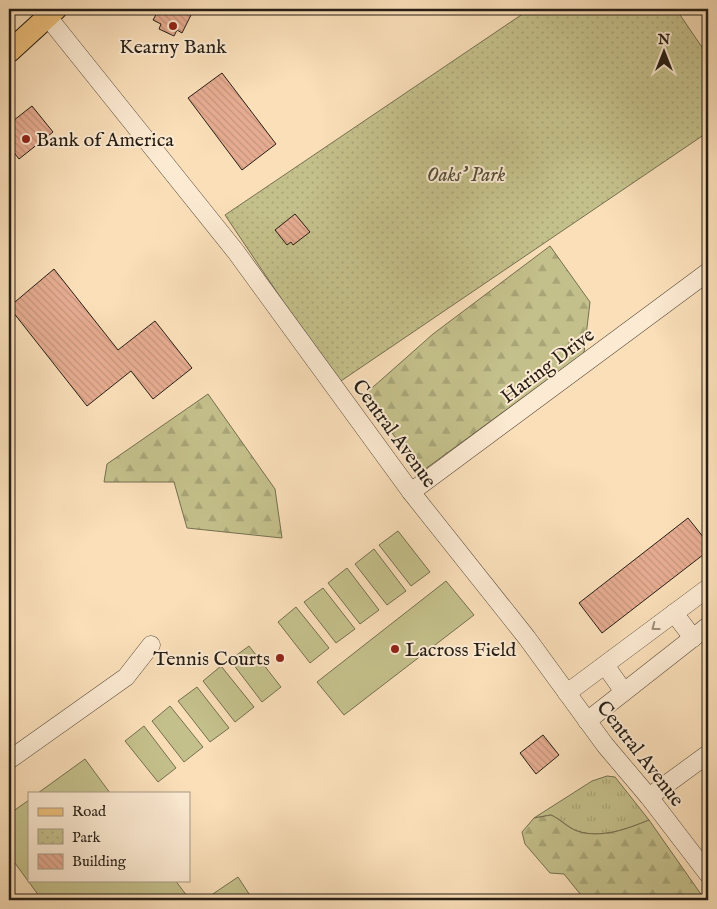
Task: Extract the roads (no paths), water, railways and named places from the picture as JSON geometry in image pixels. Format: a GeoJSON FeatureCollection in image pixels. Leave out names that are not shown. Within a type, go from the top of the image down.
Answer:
{"type":"FeatureCollection","features":[{"type":"Feature","properties":{"kind":"main road"},"geometry":{"type":"LineString","coordinates":[[9,52],[52,13]]}},
{"type":"Feature","properties":{"kind":"street","name":"Central Avenue"},"geometry":{"type":"LineString","coordinates":[[52,13],[236,252],[411,492],[527,638],[587,721],[708,874]]}},
{"type":"Feature","properties":{"kind":"street","name":"Haring Drive"},"geometry":{"type":"LineString","coordinates":[[411,492],[708,272]]}},
{"type":"Feature","properties":{"kind":"street"},"geometry":{"type":"LineString","coordinates":[[567,693],[708,588]]}},
{"type":"Feature","properties":{"kind":"street"},"geometry":{"type":"LineString","coordinates":[[674,613],[693,638]]}},
{"type":"Feature","properties":{"kind":"street"},"geometry":{"type":"LineString","coordinates":[[587,721],[708,626]]}},
{"type":"Feature","properties":{"kind":"street"},"geometry":{"type":"LineString","coordinates":[[9,760],[126,678],[151,645]]}},
{"type":"Feature","properties":{"kind":"street"},"geometry":{"type":"LineString","coordinates":[[605,665],[624,692]]}},
{"type":"Feature","properties":{"kind":"street"},"geometry":{"type":"LineString","coordinates":[[649,797],[708,754]]}},
{"type":"Feature","properties":{"kind":"place","name":"Kearny Bank"},"geometry":{"type":"Point","coordinates":[173,26]}},
{"type":"Feature","properties":{"kind":"place","name":"Bank of America"},"geometry":{"type":"Point","coordinates":[26,139]}},
{"type":"Feature","properties":{"kind":"place","name":"Lacross Field"},"geometry":{"type":"Point","coordinates":[395,649]}},
{"type":"Feature","properties":{"kind":"place","name":"Tennis Courts"},"geometry":{"type":"Point","coordinates":[280,658]}},
{"type":"Feature","properties":{"kind":"park label","name":"Oaks' Park"},"geometry":{"type":"Point","coordinates":[466,174]}}]}
